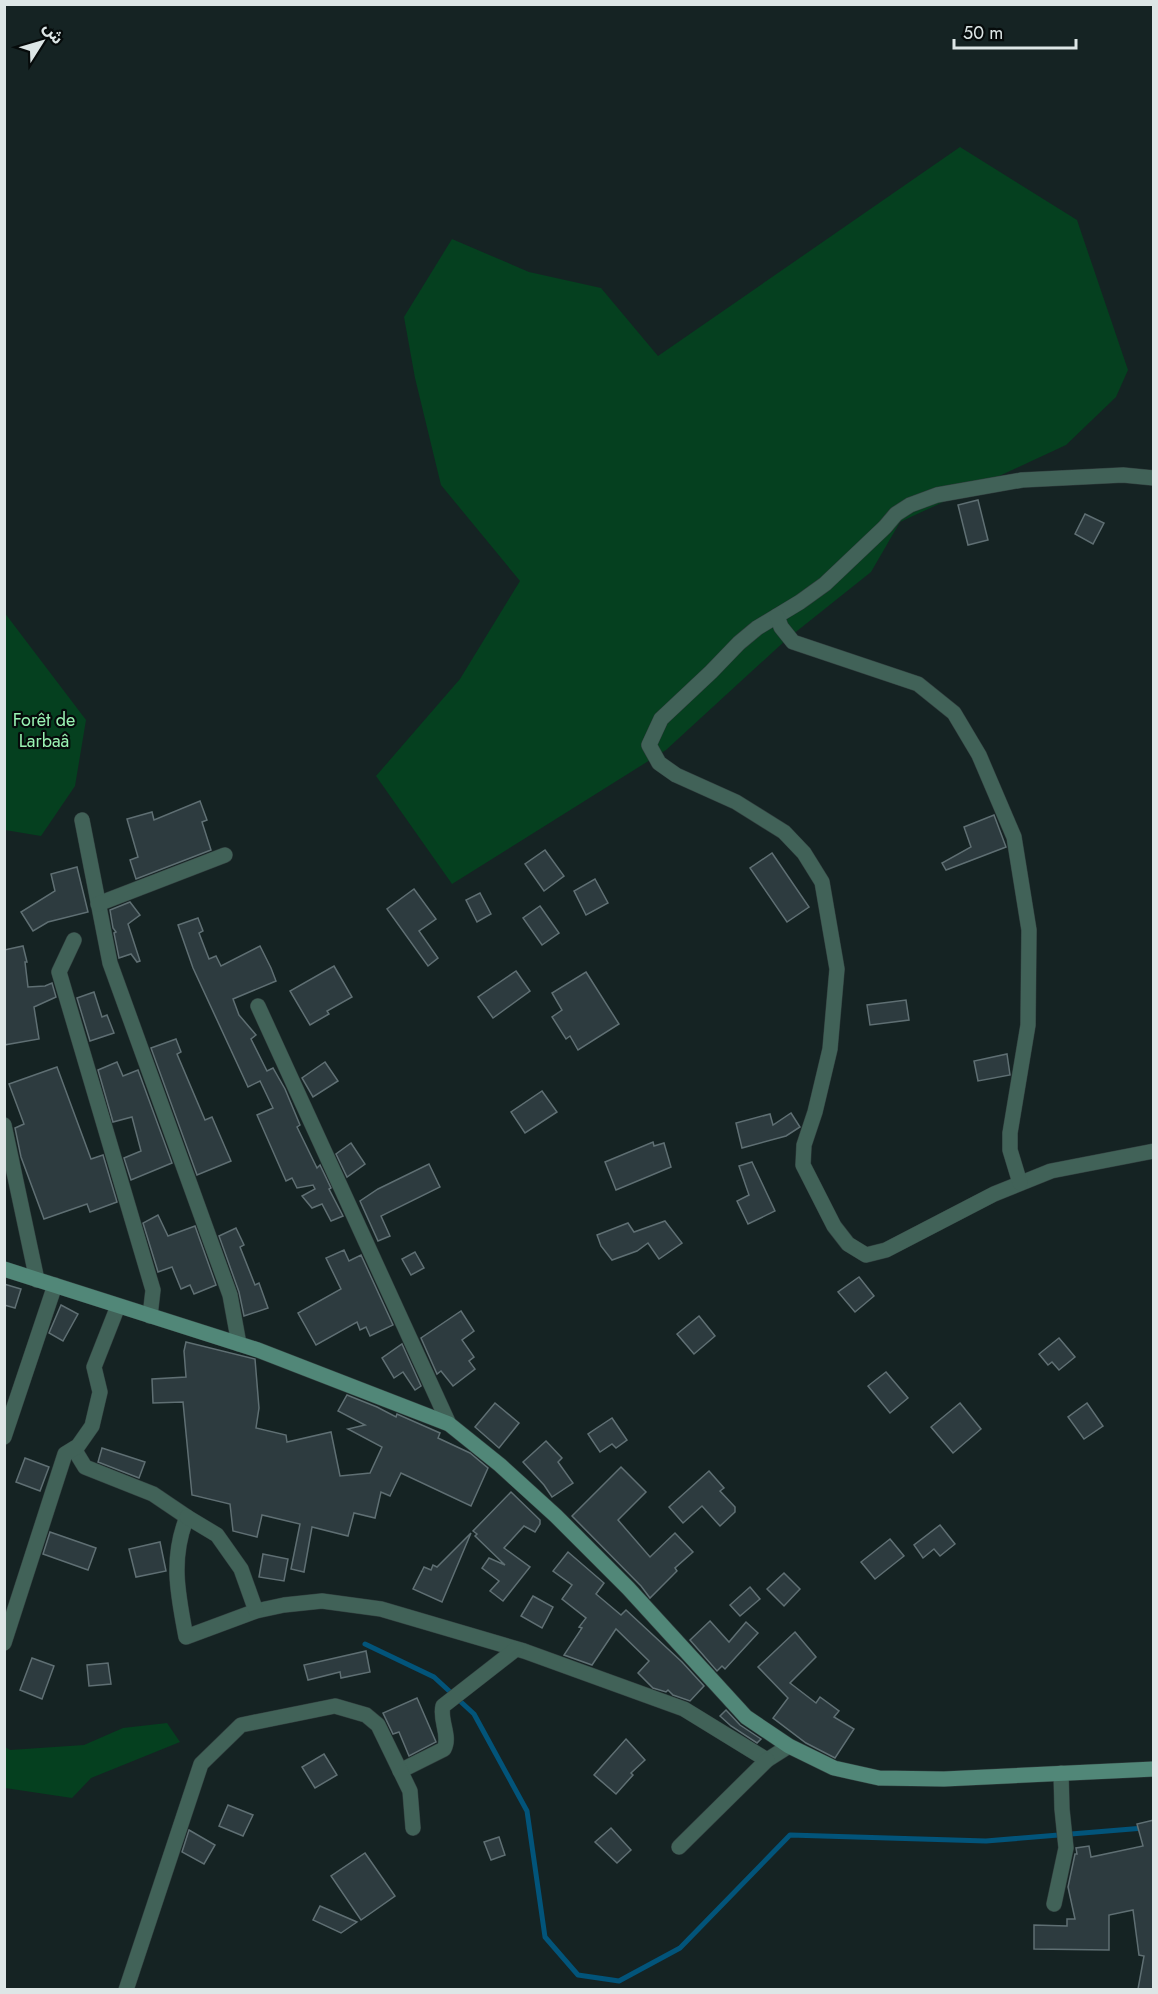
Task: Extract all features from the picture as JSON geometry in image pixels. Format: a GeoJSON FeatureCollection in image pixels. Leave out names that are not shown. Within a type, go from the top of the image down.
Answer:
{"type":"FeatureCollection","features":[{"type":"Feature","properties":{"kind":"street"},"geometry":{"type":"LineString","coordinates":[[1154,478],[1123,476],[1022,480],[937,495],[910,505],[896,514],[825,584],[757,628],[739,643],[661,719],[649,745],[659,763],[676,775],[736,802],[784,832],[804,853],[822,882],[837,969],[830,1049],[815,1112],[804,1145],[802,1165],[834,1226],[848,1244],[866,1255],[886,1250],[994,1194],[1051,1171],[1154,1151]]}},
{"type":"Feature","properties":{"kind":"street"},"geometry":{"type":"LineString","coordinates":[[777,616],[781,627],[793,642],[918,684],[954,713],[980,755],[1014,837],[1029,930],[1028,1025],[1010,1133],[1010,1150],[1020,1183]]}},
{"type":"Feature","properties":{"kind":"street"},"geometry":{"type":"LineString","coordinates":[[82,820],[110,963],[230,1295],[239,1344]]}},
{"type":"Feature","properties":{"kind":"street"},"geometry":{"type":"LineString","coordinates":[[98,904],[225,855]]}},
{"type":"Feature","properties":{"kind":"street"},"geometry":{"type":"LineString","coordinates":[[74,940],[59,972],[153,1290],[150,1316]]}},
{"type":"Feature","properties":{"kind":"street"},"geometry":{"type":"LineString","coordinates":[[258,1006],[449,1424]]}},
{"type":"Feature","properties":{"kind":"street"},"geometry":{"type":"LineString","coordinates":[[4,1125],[37,1280]]}},
{"type":"Feature","properties":{"kind":"street"},"geometry":{"type":"LineString","coordinates":[[4,1269],[239,1344],[449,1424],[500,1465],[556,1516],[628,1588],[746,1717],[789,1746],[834,1768],[879,1778],[944,1779],[1154,1769]]}},
{"type":"Feature","properties":{"kind":"street"},"geometry":{"type":"LineString","coordinates":[[4,1437],[55,1285]]}},
{"type":"Feature","properties":{"kind":"street"},"geometry":{"type":"LineString","coordinates":[[4,1643],[65,1454],[78,1446],[92,1426],[100,1392],[94,1367],[118,1306]]}},
{"type":"Feature","properties":{"kind":"street"},"geometry":{"type":"LineString","coordinates":[[74,1449],[85,1467],[153,1494],[217,1535],[241,1569],[256,1611]]}},
{"type":"Feature","properties":{"kind":"street"},"geometry":{"type":"LineString","coordinates":[[187,1517],[180,1534],[176,1580],[186,1637],[256,1611],[284,1605],[322,1602],[381,1609],[516,1649],[684,1709],[767,1760]]}},
{"type":"Feature","properties":{"kind":"street"},"geometry":{"type":"LineString","coordinates":[[400,1772],[444,1749],[447,1743],[441,1713],[442,1706],[516,1649]]}},
{"type":"Feature","properties":{"kind":"street"},"geometry":{"type":"LineString","coordinates":[[126,1989],[201,1764],[241,1725],[335,1706],[366,1715],[378,1725],[410,1791],[413,1828]]}},
{"type":"Feature","properties":{"kind":"street"},"geometry":{"type":"LineString","coordinates":[[679,1847],[767,1760],[789,1746]]}},
{"type":"Feature","properties":{"kind":"street"},"geometry":{"type":"LineString","coordinates":[[1054,1904],[1066,1846],[1061,1773]]}},
{"type":"Feature","properties":{"kind":"green space"},"geometry":{"type":"Polygon","coordinates":[[[960,147],[1077,220],[1128,370],[1116,397],[1066,445],[900,522],[871,572],[787,639],[666,750],[452,884],[376,776],[460,679],[520,581],[441,485],[415,378],[404,317],[452,239],[529,272],[601,288],[658,356],[960,147]]]}},
{"type":"Feature","properties":{"kind":"green space","name":"Forêt de Larbaâ"},"geometry":{"type":"Polygon","coordinates":[[[4,612],[86,720],[75,786],[41,836],[5,830],[4,612]]]}},
{"type":"Feature","properties":{"kind":"green space"},"geometry":{"type":"Polygon","coordinates":[[[167,1723],[180,1742],[91,1778],[72,1798],[5,1788],[5,1747],[10,1750],[84,1745],[123,1728],[167,1723]]]}},
{"type":"Feature","properties":{"kind":"building"},"geometry":{"type":"Polygon","coordinates":[[[978,500],[988,540],[968,545],[958,505],[978,500]]]}},
{"type":"Feature","properties":{"kind":"building"},"geometry":{"type":"Polygon","coordinates":[[[1085,514],[1104,523],[1093,544],[1075,534],[1085,514]]]}},
{"type":"Feature","properties":{"kind":"building"},"geometry":{"type":"Polygon","coordinates":[[[200,801],[207,820],[202,822],[211,850],[136,879],[130,860],[138,857],[127,819],[152,812],[154,820],[200,801]]]}},
{"type":"Feature","properties":{"kind":"building"},"geometry":{"type":"Polygon","coordinates":[[[994,815],[1006,847],[946,870],[942,863],[971,847],[964,827],[994,815]]]}},
{"type":"Feature","properties":{"kind":"building"},"geometry":{"type":"Polygon","coordinates":[[[545,850],[564,876],[544,891],[525,864],[545,850]]]}},
{"type":"Feature","properties":{"kind":"building"},"geometry":{"type":"Polygon","coordinates":[[[772,853],[809,907],[787,922],[750,868],[772,853]]]}},
{"type":"Feature","properties":{"kind":"building"},"geometry":{"type":"Polygon","coordinates":[[[77,867],[88,912],[48,922],[33,931],[21,912],[55,891],[51,874],[77,867]]]}},
{"type":"Feature","properties":{"kind":"building"},"geometry":{"type":"Polygon","coordinates":[[[595,879],[608,903],[586,915],[574,891],[595,879]]]}},
{"type":"Feature","properties":{"kind":"building"},"geometry":{"type":"Polygon","coordinates":[[[414,889],[436,919],[419,931],[438,958],[428,966],[387,909],[414,889]]]}},
{"type":"Feature","properties":{"kind":"building"},"geometry":{"type":"Polygon","coordinates":[[[480,893],[491,914],[477,922],[466,900],[480,893]]]}},
{"type":"Feature","properties":{"kind":"building"},"geometry":{"type":"Polygon","coordinates":[[[130,902],[140,915],[128,924],[140,961],[137,962],[131,954],[119,958],[114,933],[116,932],[113,928],[110,910],[130,902]]]}},
{"type":"Feature","properties":{"kind":"building"},"geometry":{"type":"Polygon","coordinates":[[[540,906],[559,933],[542,945],[523,918],[540,906]]]}},
{"type":"Feature","properties":{"kind":"building"},"geometry":{"type":"Polygon","coordinates":[[[198,918],[203,931],[199,933],[209,959],[216,956],[221,966],[260,946],[271,968],[276,981],[233,999],[239,1015],[256,1035],[251,1039],[267,1071],[273,1068],[285,1089],[300,1125],[297,1127],[317,1168],[320,1165],[343,1216],[331,1221],[322,1204],[312,1208],[302,1196],[315,1189],[313,1185],[297,1188],[292,1178],[286,1181],[257,1115],[273,1108],[260,1081],[248,1087],[193,968],[178,925],[198,918]]]}},
{"type":"Feature","properties":{"kind":"building"},"geometry":{"type":"Polygon","coordinates":[[[23,946],[27,962],[25,962],[28,987],[45,986],[52,983],[56,997],[34,1007],[39,1039],[4,1045],[4,950],[23,946]]]}},
{"type":"Feature","properties":{"kind":"building"},"geometry":{"type":"Polygon","coordinates":[[[334,966],[352,997],[327,1011],[329,1014],[310,1025],[290,991],[334,966]]]}},
{"type":"Feature","properties":{"kind":"building"},"geometry":{"type":"Polygon","coordinates":[[[516,971],[530,991],[493,1018],[478,997],[516,971]]]}},
{"type":"Feature","properties":{"kind":"building"},"geometry":{"type":"Polygon","coordinates":[[[586,972],[619,1024],[578,1050],[570,1036],[566,1039],[552,1017],[562,1010],[552,993],[586,972]]]}},
{"type":"Feature","properties":{"kind":"building"},"geometry":{"type":"Polygon","coordinates":[[[94,992],[102,1017],[107,1015],[114,1033],[90,1041],[77,998],[94,992]]]}},
{"type":"Feature","properties":{"kind":"building"},"geometry":{"type":"Polygon","coordinates":[[[906,1000],[909,1020],[870,1025],[867,1005],[906,1000]]]}},
{"type":"Feature","properties":{"kind":"building"},"geometry":{"type":"Polygon","coordinates":[[[176,1039],[181,1052],[177,1054],[205,1120],[212,1117],[231,1161],[197,1175],[151,1048],[176,1039]]]}},
{"type":"Feature","properties":{"kind":"building"},"geometry":{"type":"Polygon","coordinates":[[[1007,1054],[1010,1075],[978,1081],[974,1061],[1007,1054]]]}},
{"type":"Feature","properties":{"kind":"building"},"geometry":{"type":"Polygon","coordinates":[[[117,1062],[123,1076],[138,1070],[172,1163],[131,1180],[124,1158],[141,1151],[132,1117],[113,1122],[98,1070],[117,1062]]]}},
{"type":"Feature","properties":{"kind":"building"},"geometry":{"type":"Polygon","coordinates":[[[325,1062],[338,1081],[313,1097],[302,1078],[325,1062]]]}},
{"type":"Feature","properties":{"kind":"building"},"geometry":{"type":"Polygon","coordinates":[[[57,1067],[91,1159],[103,1155],[117,1202],[90,1212],[87,1204],[44,1219],[21,1157],[15,1128],[24,1124],[9,1084],[57,1067]]]}},
{"type":"Feature","properties":{"kind":"building"},"geometry":{"type":"Polygon","coordinates":[[[542,1091],[557,1112],[525,1133],[511,1112],[542,1091]]]}},
{"type":"Feature","properties":{"kind":"building"},"geometry":{"type":"Polygon","coordinates":[[[791,1113],[800,1127],[786,1136],[742,1148],[736,1123],[770,1114],[773,1125],[791,1113]]]}},
{"type":"Feature","properties":{"kind":"building"},"geometry":{"type":"Polygon","coordinates":[[[653,1142],[654,1146],[664,1143],[671,1167],[616,1190],[605,1162],[653,1142]]]}},
{"type":"Feature","properties":{"kind":"building"},"geometry":{"type":"Polygon","coordinates":[[[351,1143],[365,1164],[347,1177],[336,1154],[351,1143]]]}},
{"type":"Feature","properties":{"kind":"building"},"geometry":{"type":"Polygon","coordinates":[[[752,1162],[775,1211],[748,1224],[737,1201],[749,1195],[739,1166],[752,1162]]]}},
{"type":"Feature","properties":{"kind":"building"},"geometry":{"type":"Polygon","coordinates":[[[429,1164],[440,1187],[381,1216],[390,1236],[378,1241],[360,1201],[378,1189],[429,1164]]]}},
{"type":"Feature","properties":{"kind":"building"},"geometry":{"type":"Polygon","coordinates":[[[158,1215],[168,1236],[195,1226],[216,1285],[194,1294],[190,1285],[181,1289],[172,1267],[158,1272],[143,1223],[158,1215]]]}},
{"type":"Feature","properties":{"kind":"building"},"geometry":{"type":"Polygon","coordinates":[[[665,1221],[682,1243],[659,1259],[648,1243],[637,1251],[612,1260],[601,1246],[597,1235],[628,1223],[634,1232],[665,1221]]]}},
{"type":"Feature","properties":{"kind":"building"},"geometry":{"type":"Polygon","coordinates":[[[236,1228],[244,1245],[240,1247],[255,1285],[259,1283],[268,1308],[244,1316],[239,1292],[219,1236],[236,1228]]]}},
{"type":"Feature","properties":{"kind":"building"},"geometry":{"type":"Polygon","coordinates":[[[344,1250],[349,1261],[361,1255],[393,1325],[370,1336],[366,1327],[360,1330],[357,1322],[316,1345],[298,1313],[341,1289],[326,1258],[344,1250]]]}},
{"type":"Feature","properties":{"kind":"building"},"geometry":{"type":"Polygon","coordinates":[[[415,1252],[424,1268],[411,1275],[402,1259],[415,1252]]]}},
{"type":"Feature","properties":{"kind":"building"},"geometry":{"type":"Polygon","coordinates":[[[859,1277],[874,1296],[855,1312],[838,1292],[859,1277]]]}},
{"type":"Feature","properties":{"kind":"building"},"geometry":{"type":"Polygon","coordinates":[[[4,1284],[21,1289],[15,1308],[4,1305],[4,1284]]]}},
{"type":"Feature","properties":{"kind":"building"},"geometry":{"type":"Polygon","coordinates":[[[61,1305],[78,1314],[63,1341],[49,1333],[61,1305]]]}},
{"type":"Feature","properties":{"kind":"building"},"geometry":{"type":"Polygon","coordinates":[[[461,1311],[474,1331],[462,1340],[474,1357],[469,1361],[475,1369],[453,1386],[441,1371],[437,1374],[421,1338],[461,1311]]]}},
{"type":"Feature","properties":{"kind":"building"},"geometry":{"type":"Polygon","coordinates":[[[699,1316],[715,1336],[694,1354],[677,1334],[699,1316]]]}},
{"type":"Feature","properties":{"kind":"building"},"geometry":{"type":"Polygon","coordinates":[[[1059,1338],[1075,1357],[1059,1370],[1052,1362],[1048,1365],[1039,1354],[1059,1338]]]}},
{"type":"Feature","properties":{"kind":"building"},"geometry":{"type":"Polygon","coordinates":[[[186,1342],[255,1359],[259,1408],[256,1428],[286,1435],[287,1442],[331,1432],[340,1476],[370,1473],[382,1447],[348,1429],[365,1425],[338,1411],[347,1395],[396,1417],[397,1414],[440,1433],[438,1438],[470,1453],[488,1468],[471,1506],[401,1473],[390,1496],[381,1492],[375,1518],[354,1513],[348,1536],[312,1527],[304,1572],[291,1569],[300,1524],[262,1515],[257,1537],[233,1531],[230,1504],[192,1495],[183,1402],[153,1403],[152,1379],[186,1377],[184,1351],[186,1342]]]}},
{"type":"Feature","properties":{"kind":"building"},"geometry":{"type":"Polygon","coordinates":[[[402,1344],[421,1386],[415,1390],[403,1372],[394,1378],[382,1358],[402,1344]]]}},
{"type":"Feature","properties":{"kind":"building"},"geometry":{"type":"Polygon","coordinates":[[[886,1372],[908,1398],[890,1413],[868,1386],[886,1372]]]}},
{"type":"Feature","properties":{"kind":"building"},"geometry":{"type":"Polygon","coordinates":[[[495,1403],[519,1423],[499,1448],[475,1427],[495,1403]]]}},
{"type":"Feature","properties":{"kind":"building"},"geometry":{"type":"Polygon","coordinates":[[[960,1403],[981,1429],[953,1453],[931,1427],[960,1403]]]}},
{"type":"Feature","properties":{"kind":"building"},"geometry":{"type":"Polygon","coordinates":[[[1087,1403],[1103,1426],[1084,1439],[1068,1417],[1087,1403]]]}},
{"type":"Feature","properties":{"kind":"building"},"geometry":{"type":"Polygon","coordinates":[[[612,1418],[627,1440],[616,1448],[612,1444],[600,1452],[588,1434],[612,1418]]]}},
{"type":"Feature","properties":{"kind":"building"},"geometry":{"type":"Polygon","coordinates":[[[546,1441],[562,1458],[558,1462],[573,1483],[552,1497],[523,1462],[546,1441]]]}},
{"type":"Feature","properties":{"kind":"building"},"geometry":{"type":"Polygon","coordinates":[[[102,1448],[145,1462],[139,1478],[98,1462],[102,1448]]]}},
{"type":"Feature","properties":{"kind":"building"},"geometry":{"type":"Polygon","coordinates":[[[25,1458],[49,1467],[40,1491],[16,1482],[25,1458]]]}},
{"type":"Feature","properties":{"kind":"building"},"geometry":{"type":"Polygon","coordinates":[[[621,1467],[646,1492],[618,1520],[650,1557],[675,1533],[693,1552],[675,1568],[677,1571],[650,1598],[572,1516],[621,1467]]]}},
{"type":"Feature","properties":{"kind":"building"},"geometry":{"type":"Polygon","coordinates":[[[709,1471],[724,1488],[720,1491],[735,1507],[735,1512],[720,1526],[702,1506],[683,1523],[669,1507],[709,1471]]]}},
{"type":"Feature","properties":{"kind":"building"},"geometry":{"type":"Polygon","coordinates":[[[511,1492],[540,1520],[540,1524],[535,1532],[524,1526],[504,1548],[530,1567],[503,1601],[490,1591],[499,1581],[482,1568],[489,1558],[505,1565],[475,1536],[477,1534],[473,1531],[511,1492]]]}},
{"type":"Feature","properties":{"kind":"building"},"geometry":{"type":"Polygon","coordinates":[[[940,1525],[955,1544],[940,1556],[934,1549],[923,1558],[914,1545],[940,1525]]]}},
{"type":"Feature","properties":{"kind":"building"},"geometry":{"type":"Polygon","coordinates":[[[50,1532],[96,1548],[88,1570],[43,1554],[50,1532]]]}},
{"type":"Feature","properties":{"kind":"building"},"geometry":{"type":"Polygon","coordinates":[[[471,1533],[442,1602],[413,1589],[424,1567],[431,1570],[433,1565],[437,1567],[471,1533]]]}},
{"type":"Feature","properties":{"kind":"building"},"geometry":{"type":"Polygon","coordinates":[[[890,1539],[904,1556],[875,1579],[861,1562],[890,1539]]]}},
{"type":"Feature","properties":{"kind":"building"},"geometry":{"type":"Polygon","coordinates":[[[160,1542],[166,1571],[136,1577],[129,1549],[160,1542]]]}},
{"type":"Feature","properties":{"kind":"building"},"geometry":{"type":"Polygon","coordinates":[[[568,1552],[604,1583],[596,1594],[621,1615],[626,1610],[682,1662],[704,1686],[690,1701],[673,1695],[668,1690],[666,1692],[653,1688],[638,1673],[649,1661],[616,1629],[592,1665],[564,1655],[586,1618],[562,1599],[572,1585],[553,1571],[568,1552]]]}},
{"type":"Feature","properties":{"kind":"building"},"geometry":{"type":"Polygon","coordinates":[[[263,1554],[288,1559],[284,1581],[259,1577],[263,1554]]]}},
{"type":"Feature","properties":{"kind":"building"},"geometry":{"type":"Polygon","coordinates":[[[784,1573],[800,1589],[784,1606],[767,1589],[784,1573]]]}},
{"type":"Feature","properties":{"kind":"building"},"geometry":{"type":"Polygon","coordinates":[[[750,1587],[760,1599],[740,1616],[730,1605],[750,1587]]]}},
{"type":"Feature","properties":{"kind":"building"},"geometry":{"type":"Polygon","coordinates":[[[533,1596],[553,1607],[542,1628],[521,1616],[533,1596]]]}},
{"type":"Feature","properties":{"kind":"building"},"geometry":{"type":"Polygon","coordinates":[[[710,1621],[729,1642],[746,1622],[758,1633],[725,1669],[722,1666],[717,1671],[690,1640],[710,1621]]]}},
{"type":"Feature","properties":{"kind":"building"},"geometry":{"type":"Polygon","coordinates":[[[795,1632],[816,1657],[790,1683],[816,1703],[820,1697],[839,1711],[834,1717],[854,1729],[835,1758],[806,1743],[773,1718],[788,1698],[758,1667],[795,1632]]]}},
{"type":"Feature","properties":{"kind":"building"},"geometry":{"type":"Polygon","coordinates":[[[366,1651],[370,1672],[341,1678],[340,1672],[308,1680],[304,1665],[366,1651]]]}},
{"type":"Feature","properties":{"kind":"building"},"geometry":{"type":"Polygon","coordinates":[[[32,1658],[54,1666],[42,1699],[20,1690],[32,1658]]]}},
{"type":"Feature","properties":{"kind":"building"},"geometry":{"type":"Polygon","coordinates":[[[108,1663],[111,1684],[89,1686],[87,1665],[108,1663]]]}},
{"type":"Feature","properties":{"kind":"building"},"geometry":{"type":"Polygon","coordinates":[[[417,1698],[436,1742],[409,1756],[399,1732],[393,1734],[383,1713],[417,1698]]]}},
{"type":"Feature","properties":{"kind":"building"},"geometry":{"type":"Polygon","coordinates":[[[726,1710],[740,1725],[761,1739],[757,1743],[731,1726],[720,1716],[726,1710]]]}},
{"type":"Feature","properties":{"kind":"building"},"geometry":{"type":"Polygon","coordinates":[[[626,1739],[645,1760],[631,1773],[633,1775],[616,1794],[594,1775],[626,1739]]]}},
{"type":"Feature","properties":{"kind":"building"},"geometry":{"type":"Polygon","coordinates":[[[324,1754],[337,1775],[315,1788],[302,1767],[324,1754]]]}},
{"type":"Feature","properties":{"kind":"building"},"geometry":{"type":"Polygon","coordinates":[[[228,1805],[253,1815],[243,1836],[219,1826],[228,1805]]]}},
{"type":"Feature","properties":{"kind":"building"},"geometry":{"type":"Polygon","coordinates":[[[1154,1820],[1154,1989],[1138,1989],[1144,1956],[1139,1955],[1133,1910],[1109,1915],[1109,1950],[1034,1949],[1034,1925],[1067,1926],[1067,1919],[1075,1919],[1068,1887],[1075,1854],[1077,1854],[1076,1848],[1089,1846],[1091,1857],[1143,1846],[1137,1824],[1154,1820]]]}},
{"type":"Feature","properties":{"kind":"building"},"geometry":{"type":"Polygon","coordinates":[[[611,1828],[631,1850],[617,1863],[595,1842],[611,1828]]]}},
{"type":"Feature","properties":{"kind":"building"},"geometry":{"type":"Polygon","coordinates":[[[189,1830],[215,1845],[204,1864],[182,1852],[189,1830]]]}},
{"type":"Feature","properties":{"kind":"building"},"geometry":{"type":"Polygon","coordinates":[[[499,1837],[505,1855],[491,1860],[484,1842],[499,1837]]]}},
{"type":"Feature","properties":{"kind":"building"},"geometry":{"type":"Polygon","coordinates":[[[365,1853],[395,1896],[361,1920],[331,1876],[365,1853]]]}},
{"type":"Feature","properties":{"kind":"building"},"geometry":{"type":"Polygon","coordinates":[[[320,1906],[357,1922],[341,1933],[313,1920],[320,1906]]]}},
{"type":"Feature","properties":{"kind":"waterway"},"geometry":{"type":"LineString","coordinates":[[365,1644],[434,1677],[474,1714],[527,1811],[545,1937],[578,1975],[619,1981],[680,1948],[790,1835],[986,1841],[1144,1828]]}}]}
